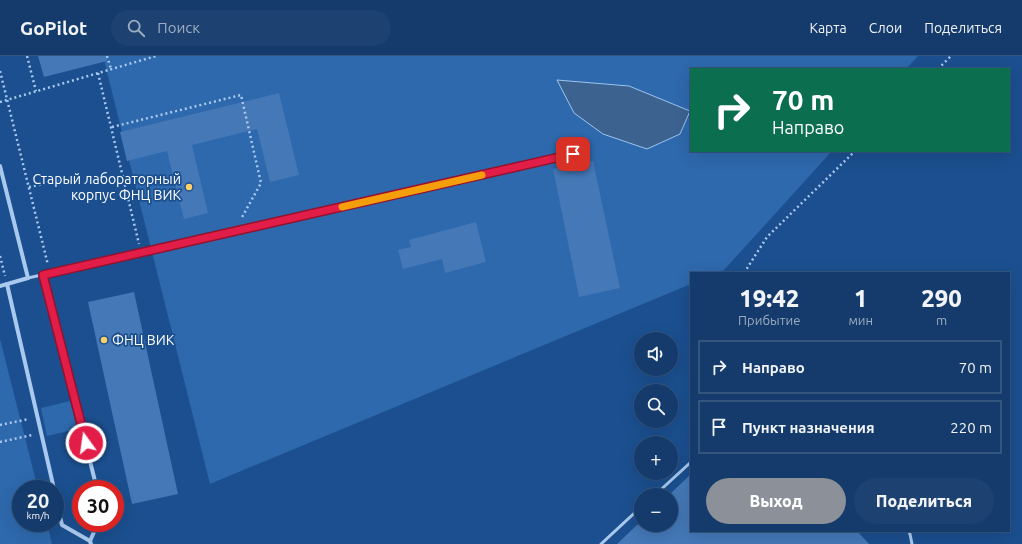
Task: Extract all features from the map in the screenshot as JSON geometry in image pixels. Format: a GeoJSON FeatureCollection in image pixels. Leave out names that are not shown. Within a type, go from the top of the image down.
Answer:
{"type":"FeatureCollection","features":[{"type":"Feature","properties":{"kind":"street"},"geometry":{"type":"LineString","coordinates":[[0,166],[28,278],[0,286]]}},
{"type":"Feature","properties":{"kind":"street"},"geometry":{"type":"LineString","coordinates":[[43,275],[95,480]]}},
{"type":"Feature","properties":{"kind":"street"},"geometry":{"type":"LineString","coordinates":[[7,284],[52,480]]}},
{"type":"Feature","properties":{"kind":"street"},"geometry":{"type":"LineString","coordinates":[[64,526],[90,542],[94,532]]}},
{"type":"Feature","properties":{"kind":"lane"},"geometry":{"type":"LineString","coordinates":[[28,278],[573,154]]}},
{"type":"Feature","properties":{"kind":"lane"},"geometry":{"type":"LineString","coordinates":[[663,488],[690,463]]}},
{"type":"Feature","properties":{"kind":"lane"},"geometry":{"type":"LineString","coordinates":[[600,544],[634,513]]}},
{"type":"Feature","properties":{"kind":"lane"},"geometry":{"type":"LineString","coordinates":[[909,532],[912,544]]}},
{"type":"Feature","properties":{"kind":"path"},"geometry":{"type":"LineString","coordinates":[[27,56],[36,91]]}},
{"type":"Feature","properties":{"kind":"path"},"geometry":{"type":"LineString","coordinates":[[107,56],[111,69]]}},
{"type":"Feature","properties":{"kind":"path"},"geometry":{"type":"LineString","coordinates":[[0,102],[156,56]]}},
{"type":"Feature","properties":{"kind":"path"},"geometry":{"type":"LineString","coordinates":[[939,68],[951,56]]}},
{"type":"Feature","properties":{"kind":"path"},"geometry":{"type":"LineString","coordinates":[[0,71],[50,273]]}},
{"type":"Feature","properties":{"kind":"path"},"geometry":{"type":"LineString","coordinates":[[98,73],[141,252]]}},
{"type":"Feature","properties":{"kind":"path"},"geometry":{"type":"LineString","coordinates":[[112,127],[242,95],[261,183],[235,231]]}},
{"type":"Feature","properties":{"kind":"path"},"geometry":{"type":"LineString","coordinates":[[745,272],[767,237],[854,152]]}},
{"type":"Feature","properties":{"kind":"path"},"geometry":{"type":"LineString","coordinates":[[29,187],[69,179]]}},
{"type":"Feature","properties":{"kind":"path"},"geometry":{"type":"LineString","coordinates":[[0,256],[7,284]]}},
{"type":"Feature","properties":{"kind":"path"},"geometry":{"type":"LineString","coordinates":[[0,425],[37,417]]}},
{"type":"Feature","properties":{"kind":"path"},"geometry":{"type":"LineString","coordinates":[[0,442],[41,432]]}},
{"type":"Feature","properties":{"kind":"shaded area"},"geometry":{"type":"Polygon","coordinates":[[[103,56],[918,56],[907,68],[690,68],[690,152],[831,152],[724,270],[719,272],[690,272],[690,284],[210,484],[103,56]]]}},
{"type":"Feature","properties":{"kind":"shaded area"},"geometry":{"type":"Polygon","coordinates":[[[557,80],[629,86],[690,111],[680,134],[647,149],[603,134],[574,113],[557,80]]]}},
{"type":"Feature","properties":{"kind":"shaded area"},"geometry":{"type":"Polygon","coordinates":[[[0,339],[36,480],[12,480],[12,532],[49,532],[52,544],[0,544],[0,339]]]}},
{"type":"Feature","properties":{"kind":"shaded area"},"geometry":{"type":"Polygon","coordinates":[[[70,401],[77,429],[47,436],[41,408],[70,401]]]}},
{"type":"Feature","properties":{"kind":"building"},"geometry":{"type":"Polygon","coordinates":[[[38,56],[107,56],[107,61],[44,77],[38,56]]]}},
{"type":"Feature","properties":{"kind":"building","name":"Старый лабораторный корпус ФНЦ ВИК"},"geometry":{"type":"Polygon","coordinates":[[[279,93],[299,175],[270,182],[257,129],[192,145],[208,213],[184,219],[167,151],[127,161],[120,132],[279,93]]]}},
{"type":"Feature","properties":{"kind":"building"},"geometry":{"type":"Polygon","coordinates":[[[593,161],[620,288],[579,297],[553,169],[593,161]]]}},
{"type":"Feature","properties":{"kind":"building"},"geometry":{"type":"Polygon","coordinates":[[[476,222],[486,262],[445,273],[442,259],[403,269],[398,250],[411,247],[409,240],[476,222]]]}},
{"type":"Feature","properties":{"kind":"building"},"geometry":{"type":"Polygon","coordinates":[[[134,292],[178,494],[132,504],[88,302],[134,292]]]}},
{"type":"Feature","properties":{"kind":"building"},"geometry":{"type":"Polygon","coordinates":[[[690,475],[690,532],[858,532],[869,544],[617,544],[634,528],[634,532],[678,532],[678,488],[676,488],[690,475]]]}},
{"type":"Feature","properties":{"kind":"slow traffic"},"geometry":{"type":"LineString","coordinates":[[342,207],[482,175]]}},
{"type":"Feature","properties":{"kind":"place","name":"Старый лабораторный корпус ФНЦ ВИК"},"geometry":{"type":"Point","coordinates":[189,187]}},
{"type":"Feature","properties":{"kind":"place","name":"ФНЦ ВИК"},"geometry":{"type":"Point","coordinates":[104,340]}},
{"type":"Feature","properties":{"kind":"route"},"geometry":{"type":"LineString","coordinates":[[86,443],[43,275],[573,154]]}}]}
